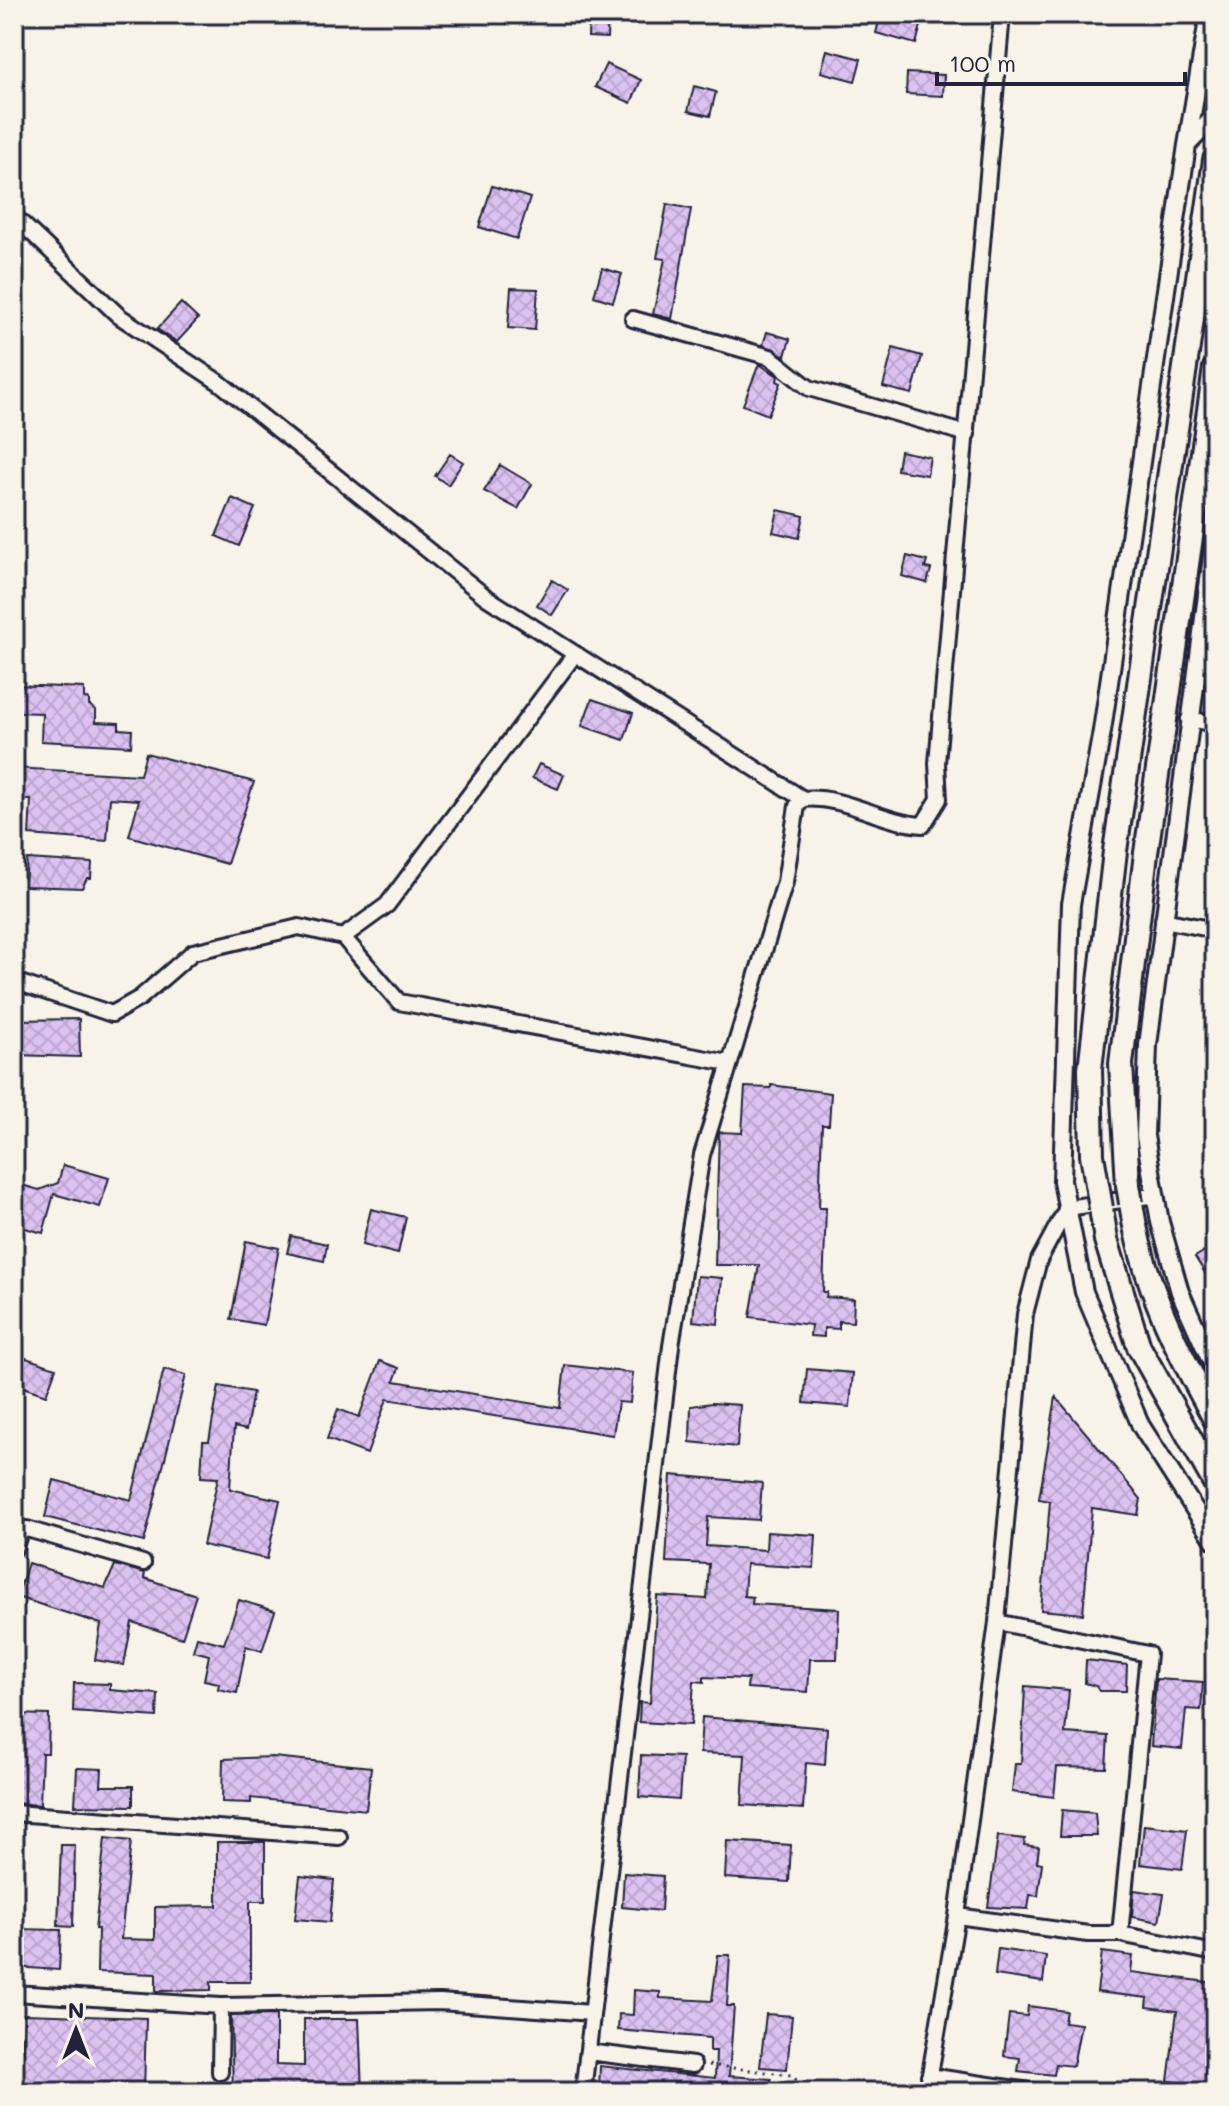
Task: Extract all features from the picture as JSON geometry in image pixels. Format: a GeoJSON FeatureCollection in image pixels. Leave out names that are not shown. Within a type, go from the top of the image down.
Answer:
{"type":"FeatureCollection","features":[{"type":"Feature","properties":{"kind":"highway"},"geometry":{"type":"LineString","coordinates":[[1215,160],[1115,851],[1090,1069],[1092,1155],[1106,1240],[1139,1347],[1215,1483]]}},
{"type":"Feature","properties":{"kind":"highway"},"geometry":{"type":"LineString","coordinates":[[1215,368],[1146,853],[1121,1064],[1129,1194],[1137,1244],[1171,1338],[1215,1419]]}},
{"type":"Feature","properties":{"kind":"street"},"geometry":{"type":"LineString","coordinates":[[14,216],[119,316],[220,383],[486,597],[803,799],[826,797],[905,824],[923,825],[939,799],[937,763],[1002,14]]}},
{"type":"Feature","properties":{"kind":"street"},"geometry":{"type":"LineString","coordinates":[[1209,14],[1104,716],[1071,904],[1062,1181],[1084,1292],[1141,1426],[1215,1541]]}},
{"type":"Feature","properties":{"kind":"street"},"geometry":{"type":"LineString","coordinates":[[1187,145],[1215,116]]}},
{"type":"Feature","properties":{"kind":"street"},"geometry":{"type":"LineString","coordinates":[[633,319],[770,357],[809,388],[967,434]]}},
{"type":"Feature","properties":{"kind":"street"},"geometry":{"type":"LineString","coordinates":[[1215,534],[1148,1045],[1145,1136],[1155,1195],[1180,1292],[1215,1370]]}},
{"type":"Feature","properties":{"kind":"street"},"geometry":{"type":"LineString","coordinates":[[343,937],[387,905],[575,654]]}},
{"type":"Feature","properties":{"kind":"street"},"geometry":{"type":"LineString","coordinates":[[1189,719],[1215,724]]}},
{"type":"Feature","properties":{"kind":"street"},"geometry":{"type":"LineString","coordinates":[[583,2092],[671,1346],[702,1155],[785,882],[797,806],[803,799]]}},
{"type":"Feature","properties":{"kind":"street"},"geometry":{"type":"LineString","coordinates":[[1163,920],[1215,930]]}},
{"type":"Feature","properties":{"kind":"street"},"geometry":{"type":"LineString","coordinates":[[14,981],[112,1014],[140,998],[193,952],[299,927],[343,937],[399,1002],[729,1063]]}},
{"type":"Feature","properties":{"kind":"street"},"geometry":{"type":"LineString","coordinates":[[1067,1208],[1155,1195]]}},
{"type":"Feature","properties":{"kind":"street"},"geometry":{"type":"LineString","coordinates":[[927,2092],[957,1916],[997,1622],[1025,1314],[1039,1260],[1067,1208]]}},
{"type":"Feature","properties":{"kind":"street"},"geometry":{"type":"LineString","coordinates":[[14,1549],[20,1532],[27,1529],[143,1563]]}},
{"type":"Feature","properties":{"kind":"street"},"geometry":{"type":"LineString","coordinates":[[997,1622],[1148,1654],[1120,1934]]}},
{"type":"Feature","properties":{"kind":"street"},"geometry":{"type":"LineString","coordinates":[[14,1813],[339,1837]]}},
{"type":"Feature","properties":{"kind":"street"},"geometry":{"type":"LineString","coordinates":[[957,1916],[1088,1934],[1120,1934],[1215,1953]]}},
{"type":"Feature","properties":{"kind":"street"},"geometry":{"type":"LineString","coordinates":[[14,1993],[221,2006],[440,2002],[592,2013]]}},
{"type":"Feature","properties":{"kind":"street"},"geometry":{"type":"LineString","coordinates":[[220,2072],[221,2006]]}},
{"type":"Feature","properties":{"kind":"street"},"geometry":{"type":"LineString","coordinates":[[588,2052],[700,2065]]}},
{"type":"Feature","properties":{"kind":"street"},"geometry":{"type":"LineString","coordinates":[[929,2076],[1036,2092]]}},
{"type":"Feature","properties":{"kind":"path"},"geometry":{"type":"LineString","coordinates":[[700,2065],[791,2075],[809,2092]]}},
{"type":"Feature","properties":{"kind":"building"},"geometry":{"type":"Polygon","coordinates":[[[589,14],[608,14],[607,38],[588,37],[589,14]]]}},
{"type":"Feature","properties":{"kind":"building"},"geometry":{"type":"Polygon","coordinates":[[[881,14],[924,14],[916,44],[876,33],[881,14]]]}},
{"type":"Feature","properties":{"kind":"building"},"geometry":{"type":"Polygon","coordinates":[[[827,50],[861,59],[855,81],[821,72],[827,50]]]}},
{"type":"Feature","properties":{"kind":"building"},"geometry":{"type":"Polygon","coordinates":[[[606,64],[641,80],[631,103],[595,87],[606,64]]]}},
{"type":"Feature","properties":{"kind":"building"},"geometry":{"type":"Polygon","coordinates":[[[907,73],[944,75],[943,96],[906,94],[907,73]]]}},
{"type":"Feature","properties":{"kind":"building"},"geometry":{"type":"Polygon","coordinates":[[[694,86],[716,92],[710,116],[688,111],[694,86]]]}},
{"type":"Feature","properties":{"kind":"building"},"geometry":{"type":"Polygon","coordinates":[[[492,186],[530,198],[517,239],[479,227],[492,186]]]}},
{"type":"Feature","properties":{"kind":"building"},"geometry":{"type":"Polygon","coordinates":[[[667,204],[691,209],[672,319],[653,314],[665,259],[657,258],[667,204]]]}},
{"type":"Feature","properties":{"kind":"building"},"geometry":{"type":"Polygon","coordinates":[[[602,268],[622,274],[613,302],[594,296],[602,268]]]}},
{"type":"Feature","properties":{"kind":"building"},"geometry":{"type":"Polygon","coordinates":[[[511,288],[538,289],[535,330],[508,328],[511,288]]]}},
{"type":"Feature","properties":{"kind":"building"},"geometry":{"type":"Polygon","coordinates":[[[181,303],[198,319],[177,342],[157,329],[181,303]]]}},
{"type":"Feature","properties":{"kind":"building"},"geometry":{"type":"Polygon","coordinates":[[[767,332],[790,339],[785,356],[763,345],[767,332]]]}},
{"type":"Feature","properties":{"kind":"building"},"geometry":{"type":"Polygon","coordinates":[[[893,348],[922,356],[912,394],[883,387],[893,348]]]}},
{"type":"Feature","properties":{"kind":"building"},"geometry":{"type":"Polygon","coordinates":[[[759,364],[778,376],[777,381],[781,383],[768,415],[743,405],[759,364]]]}},
{"type":"Feature","properties":{"kind":"building"},"geometry":{"type":"Polygon","coordinates":[[[900,451],[930,457],[927,475],[897,470],[900,451]]]}},
{"type":"Feature","properties":{"kind":"building"},"geometry":{"type":"Polygon","coordinates":[[[450,454],[463,462],[448,485],[435,476],[450,454]]]}},
{"type":"Feature","properties":{"kind":"building"},"geometry":{"type":"Polygon","coordinates":[[[500,465],[532,484],[518,509],[484,491],[500,465]]]}},
{"type":"Feature","properties":{"kind":"building"},"geometry":{"type":"Polygon","coordinates":[[[232,498],[255,508],[239,546],[216,536],[232,498]]]}},
{"type":"Feature","properties":{"kind":"building"},"geometry":{"type":"Polygon","coordinates":[[[778,510],[804,516],[799,538],[773,532],[778,510]]]}},
{"type":"Feature","properties":{"kind":"building"},"geometry":{"type":"Polygon","coordinates":[[[907,556],[927,561],[925,568],[931,569],[927,583],[902,576],[907,556]]]}},
{"type":"Feature","properties":{"kind":"building"},"geometry":{"type":"Polygon","coordinates":[[[552,580],[568,590],[552,615],[537,605],[552,580]]]}},
{"type":"Feature","properties":{"kind":"building"},"geometry":{"type":"Polygon","coordinates":[[[14,685],[84,688],[84,698],[89,699],[89,705],[96,710],[96,722],[119,723],[119,729],[132,730],[131,746],[41,741],[42,713],[14,712],[14,685]]]}},
{"type":"Feature","properties":{"kind":"building"},"geometry":{"type":"Polygon","coordinates":[[[592,699],[633,713],[624,740],[582,726],[592,699]]]}},
{"type":"Feature","properties":{"kind":"building"},"geometry":{"type":"Polygon","coordinates":[[[146,753],[254,782],[227,864],[129,836],[139,800],[110,798],[107,841],[29,835],[31,800],[14,799],[14,768],[140,775],[146,753]]]}},
{"type":"Feature","properties":{"kind":"building"},"geometry":{"type":"Polygon","coordinates":[[[539,764],[564,775],[558,789],[532,778],[539,764]]]}},
{"type":"Feature","properties":{"kind":"building"},"geometry":{"type":"Polygon","coordinates":[[[27,859],[92,863],[91,878],[87,878],[82,888],[25,886],[27,859]]]}},
{"type":"Feature","properties":{"kind":"building"},"geometry":{"type":"Polygon","coordinates":[[[79,1019],[80,1057],[14,1055],[14,1020],[79,1019]]]}},
{"type":"Feature","properties":{"kind":"building"},"geometry":{"type":"Polygon","coordinates":[[[771,1085],[831,1093],[829,1125],[822,1125],[819,1208],[826,1208],[823,1292],[827,1292],[826,1297],[854,1299],[853,1322],[839,1321],[839,1329],[824,1328],[824,1337],[810,1336],[811,1325],[750,1317],[759,1265],[715,1265],[719,1132],[742,1133],[745,1087],[771,1088],[771,1085]]]}},
{"type":"Feature","properties":{"kind":"building"},"geometry":{"type":"Polygon","coordinates":[[[63,1165],[109,1178],[100,1207],[54,1194],[43,1233],[14,1225],[22,1185],[39,1190],[58,1183],[63,1165]]]}},
{"type":"Feature","properties":{"kind":"building"},"geometry":{"type":"Polygon","coordinates":[[[371,1209],[406,1217],[398,1254],[362,1245],[371,1209]]]}},
{"type":"Feature","properties":{"kind":"building"},"geometry":{"type":"Polygon","coordinates":[[[291,1236],[327,1244],[324,1261],[287,1253],[291,1236]]]}},
{"type":"Feature","properties":{"kind":"building"},"geometry":{"type":"Polygon","coordinates":[[[246,1241],[279,1248],[264,1325],[231,1319],[246,1241]]]}},
{"type":"Feature","properties":{"kind":"building"},"geometry":{"type":"Polygon","coordinates":[[[1215,1245],[1215,1289],[1195,1257],[1215,1245]]]}},
{"type":"Feature","properties":{"kind":"building"},"geometry":{"type":"Polygon","coordinates":[[[697,1276],[722,1278],[718,1324],[693,1321],[697,1276]]]}},
{"type":"Feature","properties":{"kind":"building"},"geometry":{"type":"Polygon","coordinates":[[[14,1354],[56,1368],[46,1395],[14,1384],[14,1354]]]}},
{"type":"Feature","properties":{"kind":"building"},"geometry":{"type":"Polygon","coordinates":[[[380,1361],[399,1368],[394,1381],[560,1408],[565,1365],[633,1373],[630,1403],[618,1402],[613,1435],[387,1399],[367,1454],[327,1439],[338,1409],[359,1417],[380,1361]]]}},
{"type":"Feature","properties":{"kind":"building"},"geometry":{"type":"Polygon","coordinates":[[[164,1369],[186,1375],[144,1542],[45,1517],[54,1480],[131,1500],[164,1369]]]}},
{"type":"Feature","properties":{"kind":"building"},"geometry":{"type":"Polygon","coordinates":[[[807,1369],[853,1373],[850,1407],[804,1403],[807,1369]]]}},
{"type":"Feature","properties":{"kind":"building"},"geometry":{"type":"Polygon","coordinates":[[[219,1386],[253,1392],[246,1430],[234,1427],[230,1489],[280,1500],[267,1559],[203,1545],[218,1478],[201,1477],[203,1441],[209,1441],[219,1386]]]}},
{"type":"Feature","properties":{"kind":"building"},"geometry":{"type":"Polygon","coordinates":[[[1056,1397],[1141,1499],[1138,1515],[1092,1508],[1083,1614],[1041,1610],[1050,1501],[1039,1499],[1056,1397]]]}},
{"type":"Feature","properties":{"kind":"building"},"geometry":{"type":"Polygon","coordinates":[[[712,1403],[740,1405],[737,1447],[690,1442],[691,1406],[712,1403]]]}},
{"type":"Feature","properties":{"kind":"building"},"geometry":{"type":"Polygon","coordinates":[[[671,1475],[762,1483],[759,1520],[708,1517],[706,1546],[766,1550],[767,1532],[816,1535],[814,1568],[746,1564],[744,1596],[753,1597],[752,1604],[839,1609],[837,1659],[810,1659],[808,1692],[747,1688],[748,1679],[704,1677],[704,1682],[694,1681],[691,1725],[639,1722],[640,1702],[650,1703],[657,1596],[707,1599],[709,1564],[666,1562],[671,1475]]]}},
{"type":"Feature","properties":{"kind":"building"},"geometry":{"type":"Polygon","coordinates":[[[28,1563],[105,1588],[115,1565],[145,1573],[144,1578],[196,1595],[182,1638],[132,1622],[124,1665],[95,1660],[101,1624],[17,1597],[28,1563]]]}},
{"type":"Feature","properties":{"kind":"building"},"geometry":{"type":"Polygon","coordinates":[[[239,1600],[275,1611],[262,1651],[246,1646],[237,1693],[218,1689],[219,1683],[204,1680],[209,1655],[193,1651],[197,1637],[224,1644],[239,1600]]]}},
{"type":"Feature","properties":{"kind":"building"},"geometry":{"type":"Polygon","coordinates":[[[1086,1660],[1127,1665],[1126,1691],[1099,1691],[1096,1686],[1085,1683],[1086,1660]]]}},
{"type":"Feature","properties":{"kind":"building"},"geometry":{"type":"Polygon","coordinates":[[[1156,1679],[1203,1682],[1201,1710],[1186,1709],[1182,1749],[1151,1746],[1156,1679]]]}},
{"type":"Feature","properties":{"kind":"building"},"geometry":{"type":"Polygon","coordinates":[[[74,1683],[110,1684],[110,1690],[158,1694],[157,1717],[73,1711],[74,1683]]]}},
{"type":"Feature","properties":{"kind":"building"},"geometry":{"type":"Polygon","coordinates":[[[1025,1686],[1069,1690],[1065,1733],[1108,1736],[1106,1768],[1057,1767],[1054,1797],[1012,1792],[1015,1764],[1021,1764],[1025,1686]]]}},
{"type":"Feature","properties":{"kind":"building"},"geometry":{"type":"Polygon","coordinates":[[[14,1714],[49,1715],[48,1753],[42,1753],[40,1805],[14,1803],[14,1714]]]}},
{"type":"Feature","properties":{"kind":"building"},"geometry":{"type":"Polygon","coordinates":[[[702,1717],[827,1728],[825,1765],[806,1763],[803,1809],[742,1805],[745,1755],[700,1753],[702,1717]]]}},
{"type":"Feature","properties":{"kind":"building"},"geometry":{"type":"Polygon","coordinates":[[[641,1755],[682,1757],[679,1800],[639,1797],[641,1755]]]}},
{"type":"Feature","properties":{"kind":"building"},"geometry":{"type":"Polygon","coordinates":[[[273,1757],[371,1767],[366,1810],[251,1798],[251,1803],[222,1802],[223,1759],[273,1757]]]}},
{"type":"Feature","properties":{"kind":"building"},"geometry":{"type":"Polygon","coordinates":[[[77,1768],[102,1769],[101,1786],[133,1786],[133,1806],[75,1805],[77,1768]]]}},
{"type":"Feature","properties":{"kind":"building"},"geometry":{"type":"Polygon","coordinates":[[[1062,1810],[1095,1813],[1097,1836],[1060,1836],[1062,1810]]]}},
{"type":"Feature","properties":{"kind":"building"},"geometry":{"type":"Polygon","coordinates":[[[1144,1825],[1187,1830],[1182,1869],[1140,1864],[1144,1825]]]}},
{"type":"Feature","properties":{"kind":"building"},"geometry":{"type":"Polygon","coordinates":[[[998,1836],[1025,1839],[1024,1845],[1039,1847],[1037,1862],[1042,1863],[1038,1896],[1030,1895],[1028,1909],[988,1907],[998,1836]]]}},
{"type":"Feature","properties":{"kind":"building"},"geometry":{"type":"Polygon","coordinates":[[[105,1838],[131,1841],[121,1939],[155,1940],[155,1907],[217,1906],[217,1842],[265,1842],[265,1901],[250,1901],[250,1982],[211,1982],[211,1990],[156,1991],[156,1974],[97,1972],[98,1929],[95,1929],[105,1838]]]}},
{"type":"Feature","properties":{"kind":"building"},"geometry":{"type":"Polygon","coordinates":[[[727,1841],[791,1845],[789,1882],[725,1878],[727,1841]]]}},
{"type":"Feature","properties":{"kind":"building"},"geometry":{"type":"Polygon","coordinates":[[[61,1845],[75,1845],[73,1927],[58,1926],[61,1845]]]}},
{"type":"Feature","properties":{"kind":"building"},"geometry":{"type":"Polygon","coordinates":[[[624,1873],[663,1876],[661,1911],[622,1907],[624,1873]]]}},
{"type":"Feature","properties":{"kind":"building"},"geometry":{"type":"Polygon","coordinates":[[[300,1876],[334,1880],[330,1922],[295,1919],[300,1876]]]}},
{"type":"Feature","properties":{"kind":"building"},"geometry":{"type":"Polygon","coordinates":[[[1134,1890],[1164,1894],[1159,1922],[1132,1917],[1134,1890]]]}},
{"type":"Feature","properties":{"kind":"building"},"geometry":{"type":"Polygon","coordinates":[[[14,1929],[61,1930],[59,1970],[14,1967],[14,1929]]]}},
{"type":"Feature","properties":{"kind":"building"},"geometry":{"type":"Polygon","coordinates":[[[998,1949],[1046,1956],[1043,1982],[995,1975],[998,1949]]]}},
{"type":"Feature","properties":{"kind":"building"},"geometry":{"type":"Polygon","coordinates":[[[1102,1952],[1133,1956],[1131,1972],[1215,1983],[1215,2087],[1168,2081],[1177,2011],[1147,2007],[1148,1998],[1097,1992],[1102,1952]]]}},
{"type":"Feature","properties":{"kind":"building"},"geometry":{"type":"Polygon","coordinates":[[[718,1955],[730,1955],[727,2006],[734,2006],[729,2076],[771,2079],[770,2092],[599,2092],[600,2066],[715,2078],[716,2051],[710,2051],[710,2038],[618,2030],[619,2014],[633,2015],[634,1990],[660,1992],[660,1998],[712,2001],[718,1955]]]}},
{"type":"Feature","properties":{"kind":"building"},"geometry":{"type":"Polygon","coordinates":[[[1028,2006],[1066,2011],[1064,2022],[1081,2024],[1073,2066],[1056,2064],[1054,2075],[1018,2071],[1020,2058],[1004,2056],[1009,2014],[1027,2016],[1028,2006]]]}},
{"type":"Feature","properties":{"kind":"building"},"geometry":{"type":"Polygon","coordinates":[[[24,2014],[146,2018],[144,2092],[21,2092],[24,2014]]]}},
{"type":"Feature","properties":{"kind":"building"},"geometry":{"type":"Polygon","coordinates":[[[766,2014],[792,2016],[787,2069],[760,2067],[766,2014]]]}},
{"type":"Feature","properties":{"kind":"building"},"geometry":{"type":"Polygon","coordinates":[[[276,2015],[276,2065],[304,2066],[304,2019],[359,2019],[362,2092],[233,2092],[231,2016],[276,2015]]]}}]}
